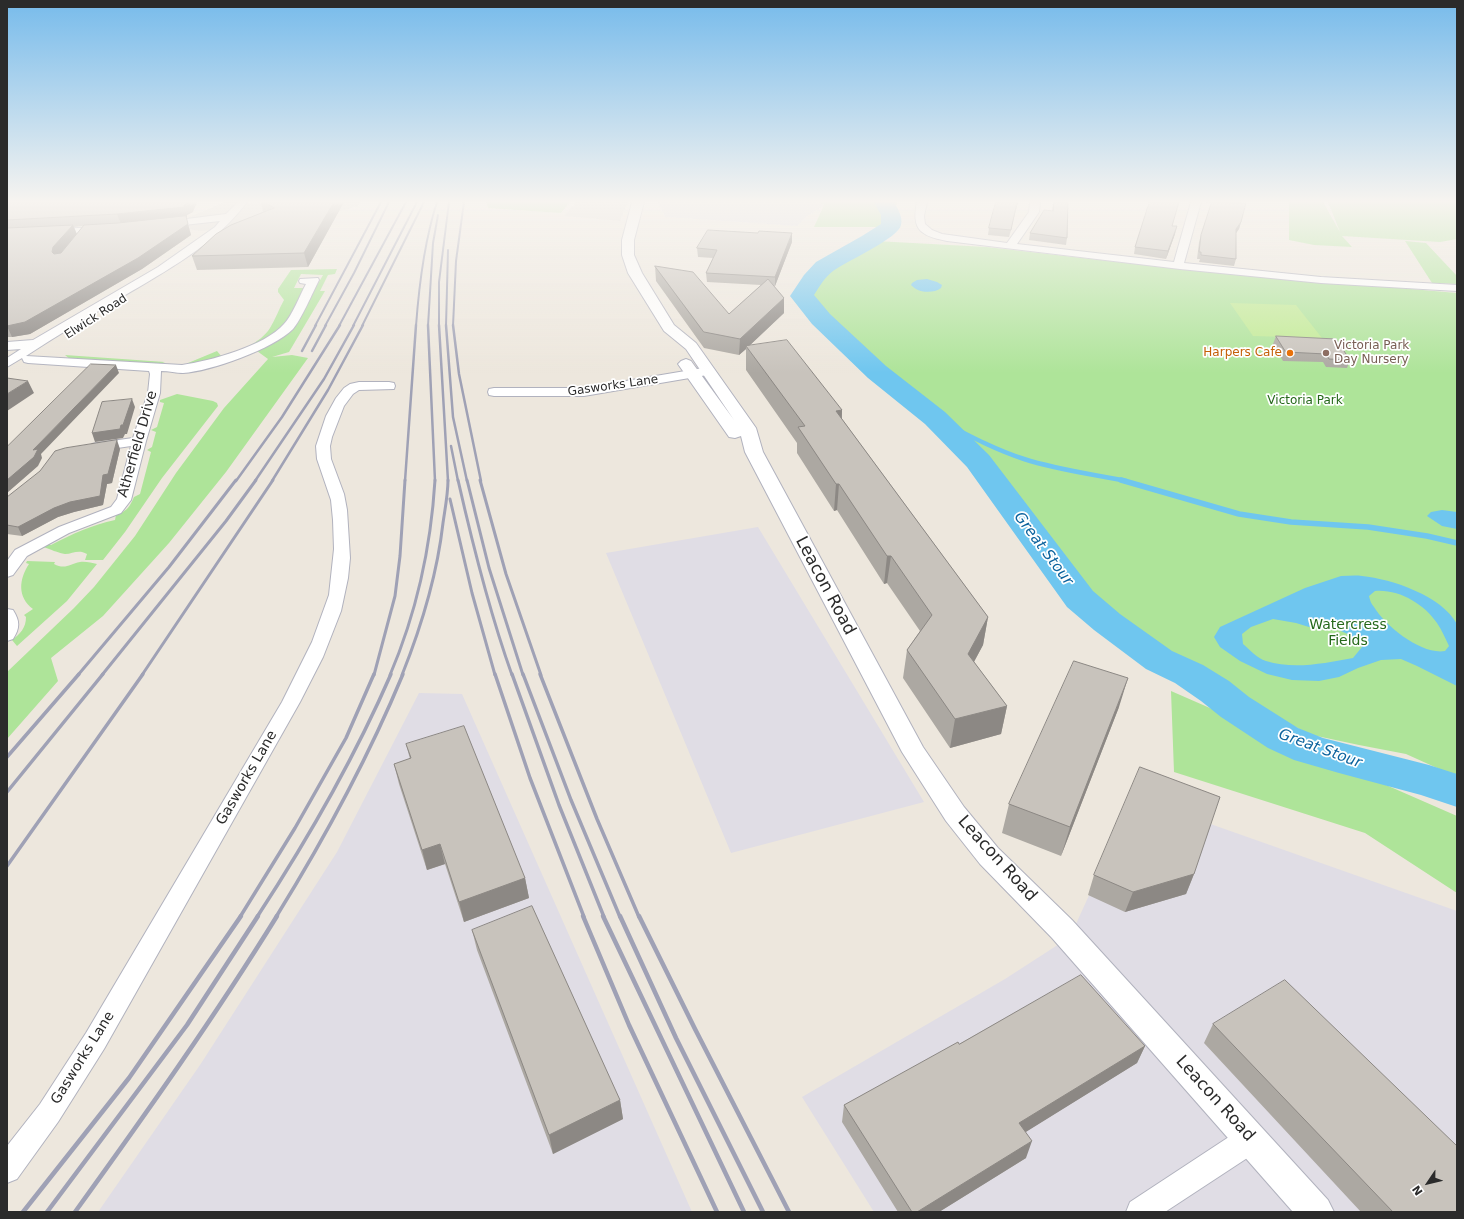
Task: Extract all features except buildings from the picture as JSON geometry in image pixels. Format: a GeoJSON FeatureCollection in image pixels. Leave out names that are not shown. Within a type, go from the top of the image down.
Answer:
{"type":"FeatureCollection","features":[{"type":"Feature","properties":{"kind":"street","name":"Elwick Road"},"geometry":{"type":"LineString","coordinates":[[7,363],[26,350],[39,347],[74,332],[143,286],[147,278],[175,259]]}},
{"type":"Feature","properties":{"kind":"street","name":"Leacon Road"},"geometry":{"type":"LineString","coordinates":[[630,259],[635,273],[669,328],[676,349],[701,372],[732,431],[754,452],[914,752],[955,814],[989,856],[1062,929],[1316,1212]]}},
{"type":"Feature","properties":{"kind":"street"},"geometry":{"type":"LineString","coordinates":[[1120,259],[1321,280],[1457,288]]}},
{"type":"Feature","properties":{"kind":"street"},"geometry":{"type":"LineString","coordinates":[[1180,259],[1180,266]]}},
{"type":"Feature","properties":{"kind":"street"},"geometry":{"type":"LineString","coordinates":[[28,359],[182,369],[206,365],[230,358],[273,339],[289,326],[314,280],[304,281]]}},
{"type":"Feature","properties":{"kind":"street"},"geometry":{"type":"LineString","coordinates":[[7,346],[39,347]]}},
{"type":"Feature","properties":{"kind":"street","name":"Elwick Road"},"geometry":{"type":"LineString","coordinates":[[7,375],[28,359],[39,347]]}},
{"type":"Feature","properties":{"kind":"street","name":"Atherfield Drive"},"geometry":{"type":"LineString","coordinates":[[7,572],[14,553],[64,530],[116,510],[124,500],[139,441],[154,393],[156,374],[154,368]]}},
{"type":"Feature","properties":{"kind":"street","name":"Gasworks Lane"},"geometry":{"type":"LineString","coordinates":[[494,392],[584,392],[701,372]]}},
{"type":"Feature","properties":{"kind":"street","name":"Gasworks Lane"},"geometry":{"type":"LineString","coordinates":[[7,1169],[49,1113],[95,1041],[291,702],[320,646],[334,610],[343,552],[342,526],[337,497],[323,453],[324,438],[328,423],[350,390],[362,386],[389,386]]}},
{"type":"Feature","properties":{"kind":"street"},"geometry":{"type":"LineString","coordinates":[[84,449],[139,441]]}},
{"type":"Feature","properties":{"kind":"street"},"geometry":{"type":"LineString","coordinates":[[7,614],[11,619],[10,629],[7,635]]}},
{"type":"Feature","properties":{"kind":"street"},"geometry":{"type":"LineString","coordinates":[[1140,1212],[1251,1139]]}},
{"type":"Feature","properties":{"kind":"shaded area"},"geometry":{"type":"Polygon","coordinates":[[[758,527],[924,802],[731,853],[606,553],[758,527]]]}},
{"type":"Feature","properties":{"kind":"shaded area"},"geometry":{"type":"Polygon","coordinates":[[[419,693],[462,694],[692,1212],[98,1212],[200,1065],[337,852],[419,693]]]}},
{"type":"Feature","properties":{"kind":"shaded area"},"geometry":{"type":"Polygon","coordinates":[[[1134,797],[1457,911],[1457,1212],[874,1212],[802,1097],[1005,979],[1070,937],[1134,797]]]}},
{"type":"Feature","properties":{"kind":"green space","name":"Victoria Park"},"geometry":{"type":"Polygon","coordinates":[[[846,259],[1091,259],[1171,268],[1457,293],[1457,777],[1406,754],[1312,735],[1281,720],[1199,669],[1150,644],[1126,628],[1086,590],[1004,478],[960,434],[958,429],[898,384],[815,305],[810,297],[810,291],[830,268],[846,259]]]}},
{"type":"Feature","properties":{"kind":"green space"},"geometry":{"type":"Polygon","coordinates":[[[1416,259],[1441,259],[1457,276],[1457,284],[1432,283],[1416,259]]]}},
{"type":"Feature","properties":{"kind":"green space"},"geometry":{"type":"Polygon","coordinates":[[[337,269],[335,274],[328,275],[320,291],[325,291],[289,352],[272,357],[292,355],[308,358],[226,472],[169,543],[103,616],[51,658],[58,681],[7,739],[7,672],[94,587],[135,536],[176,473],[224,408],[268,359],[257,351],[280,339],[292,329],[323,275],[301,274],[294,288],[304,288],[306,291],[283,328],[263,344],[237,355],[209,363],[184,367],[188,363],[217,351],[222,357],[228,355],[255,343],[266,334],[274,322],[284,300],[278,292],[278,289],[291,270],[337,269]]]}},
{"type":"Feature","properties":{"kind":"green space"},"geometry":{"type":"Polygon","coordinates":[[[1230,303],[1296,305],[1322,338],[1253,336],[1230,303]]]}},
{"type":"Feature","properties":{"kind":"green space"},"geometry":{"type":"Polygon","coordinates":[[[65,355],[165,362],[157,365],[71,360],[65,355]]]}},
{"type":"Feature","properties":{"kind":"green space"},"geometry":{"type":"Polygon","coordinates":[[[177,394],[213,401],[217,403],[218,406],[162,478],[125,532],[103,560],[85,560],[87,554],[84,553],[78,552],[65,554],[43,547],[47,544],[51,545],[90,527],[115,520],[116,515],[128,508],[134,497],[140,494],[151,452],[147,450],[152,447],[156,432],[151,430],[157,427],[164,403],[160,402],[160,400],[177,394]]]}},
{"type":"Feature","properties":{"kind":"green space"},"geometry":{"type":"Polygon","coordinates":[[[27,561],[55,562],[54,564],[58,566],[67,566],[82,562],[97,564],[67,601],[17,646],[12,640],[24,628],[26,617],[24,615],[33,609],[24,599],[21,588],[23,576],[29,564],[26,563],[27,561]]]}},
{"type":"Feature","properties":{"kind":"green space"},"geometry":{"type":"Polygon","coordinates":[[[1171,691],[1457,816],[1457,893],[1365,833],[1174,772],[1171,691]]]}},
{"type":"Feature","properties":{"kind":"water"},"geometry":{"type":"Polygon","coordinates":[[[927,279],[942,285],[941,288],[926,292],[918,290],[911,285],[917,280],[927,279]]]}},
{"type":"Feature","properties":{"kind":"water"},"geometry":{"type":"Polygon","coordinates":[[[1442,510],[1457,512],[1457,529],[1442,526],[1427,516],[1431,512],[1442,510]]]}},
{"type":"Feature","properties":{"kind":"water"},"geometry":{"type":"Polygon","coordinates":[[[1341,576],[1359,576],[1401,585],[1428,597],[1450,614],[1457,624],[1457,686],[1401,659],[1381,660],[1358,668],[1339,677],[1319,681],[1292,680],[1267,674],[1240,661],[1220,647],[1214,637],[1220,627],[1305,588],[1341,576]],[[1375,591],[1369,596],[1372,605],[1387,623],[1405,638],[1426,649],[1436,651],[1445,651],[1449,646],[1442,631],[1432,616],[1418,604],[1393,592],[1375,591]],[[1273,619],[1251,627],[1242,634],[1243,644],[1257,656],[1266,661],[1287,665],[1321,664],[1353,658],[1362,647],[1350,635],[1334,628],[1309,627],[1273,619]]]}},
{"type":"Feature","properties":{"kind":"waterway","name":"Great Stour"},"geometry":{"type":"LineString","coordinates":[[838,259],[824,267],[812,280],[802,296],[821,319],[877,372],[935,418],[978,461],[1080,599],[1107,622],[1159,660],[1189,674],[1215,691],[1235,707],[1283,738],[1309,749],[1429,781],[1457,791]]}},
{"type":"Feature","properties":{"kind":"waterway"},"geometry":{"type":"LineString","coordinates":[[935,418],[990,446],[1024,459],[1062,469],[1122,480]]}},
{"type":"Feature","properties":{"kind":"waterway"},"geometry":{"type":"LineString","coordinates":[[1122,480],[1126,481]]}},
{"type":"Feature","properties":{"kind":"waterway"},"geometry":{"type":"LineString","coordinates":[[1122,480],[1239,514],[1291,522],[1368,527],[1427,536],[1457,543]]}},
{"type":"Feature","properties":{"kind":"railway"},"geometry":{"type":"LineString","coordinates":[[315,326],[351,259]]}},
{"type":"Feature","properties":{"kind":"railway"},"geometry":{"type":"LineString","coordinates":[[325,326],[361,259]]}},
{"type":"Feature","properties":{"kind":"railway"},"geometry":{"type":"LineString","coordinates":[[339,326],[375,259]]}},
{"type":"Feature","properties":{"kind":"railway"},"geometry":{"type":"LineString","coordinates":[[353,326],[388,259]]}},
{"type":"Feature","properties":{"kind":"railway"},"geometry":{"type":"LineString","coordinates":[[362,326],[396,259]]}},
{"type":"Feature","properties":{"kind":"railway"},"geometry":{"type":"LineString","coordinates":[[416,326],[424,259]]}},
{"type":"Feature","properties":{"kind":"railway"},"geometry":{"type":"LineString","coordinates":[[428,326],[432,259]]}},
{"type":"Feature","properties":{"kind":"railway"},"geometry":{"type":"LineString","coordinates":[[439,325],[439,282],[442,259]]}},
{"type":"Feature","properties":{"kind":"railway"},"geometry":{"type":"LineString","coordinates":[[446,325],[448,259]]}},
{"type":"Feature","properties":{"kind":"railway"},"geometry":{"type":"LineString","coordinates":[[453,325],[456,259]]}},
{"type":"Feature","properties":{"kind":"railway"},"geometry":{"type":"LineString","coordinates":[[302,351],[316,325]]}},
{"type":"Feature","properties":{"kind":"railway"},"geometry":{"type":"LineString","coordinates":[[312,351],[326,325]]}},
{"type":"Feature","properties":{"kind":"railway"},"geometry":{"type":"LineString","coordinates":[[236,481],[282,417],[340,325]]}},
{"type":"Feature","properties":{"kind":"railway"},"geometry":{"type":"LineString","coordinates":[[255,481],[324,379],[354,325]]}},
{"type":"Feature","properties":{"kind":"railway"},"geometry":{"type":"LineString","coordinates":[[272,481],[328,390],[363,325]]}},
{"type":"Feature","properties":{"kind":"railway"},"geometry":{"type":"LineString","coordinates":[[405,481],[416,325]]}},
{"type":"Feature","properties":{"kind":"railway"},"geometry":{"type":"LineString","coordinates":[[439,325],[448,480]]}},
{"type":"Feature","properties":{"kind":"railway"},"geometry":{"type":"LineString","coordinates":[[446,325],[453,417],[467,481]]}},
{"type":"Feature","properties":{"kind":"railway"},"geometry":{"type":"LineString","coordinates":[[453,325],[459,374],[481,481]]}},
{"type":"Feature","properties":{"kind":"railway"},"geometry":{"type":"LineString","coordinates":[[428,326],[435,480]]}},
{"type":"Feature","properties":{"kind":"railway"},"geometry":{"type":"LineString","coordinates":[[451,446],[458,481]]}},
{"type":"Feature","properties":{"kind":"railway"},"geometry":{"type":"LineString","coordinates":[[78,675],[169,567],[236,480]]}},
{"type":"Feature","properties":{"kind":"railway"},"geometry":{"type":"LineString","coordinates":[[102,675],[226,521],[256,480]]}},
{"type":"Feature","properties":{"kind":"railway"},"geometry":{"type":"LineString","coordinates":[[142,675],[273,480]]}},
{"type":"Feature","properties":{"kind":"railway"},"geometry":{"type":"LineString","coordinates":[[374,675],[395,596],[400,556],[405,480]]}},
{"type":"Feature","properties":{"kind":"railway"},"geometry":{"type":"LineString","coordinates":[[390,675],[415,604],[421,579],[430,530],[435,480]]}},
{"type":"Feature","properties":{"kind":"railway"},"geometry":{"type":"LineString","coordinates":[[402,675],[416,638],[433,581],[447,496],[448,480]]}},
{"type":"Feature","properties":{"kind":"railway"},"geometry":{"type":"LineString","coordinates":[[458,480],[482,578],[512,675]]}},
{"type":"Feature","properties":{"kind":"railway"},"geometry":{"type":"LineString","coordinates":[[467,480],[489,568],[523,675]]}},
{"type":"Feature","properties":{"kind":"railway"},"geometry":{"type":"LineString","coordinates":[[480,480],[506,574],[541,675]]}},
{"type":"Feature","properties":{"kind":"railway"},"geometry":{"type":"LineString","coordinates":[[450,499],[472,593],[495,675]]}},
{"type":"Feature","properties":{"kind":"railway"},"geometry":{"type":"LineString","coordinates":[[7,757],[79,674]]}},
{"type":"Feature","properties":{"kind":"railway"},"geometry":{"type":"LineString","coordinates":[[7,792],[103,674]]}},
{"type":"Feature","properties":{"kind":"railway"},"geometry":{"type":"LineString","coordinates":[[7,866],[143,674]]}},
{"type":"Feature","properties":{"kind":"railway"},"geometry":{"type":"LineString","coordinates":[[240,917],[295,828],[346,738],[374,674]]}},
{"type":"Feature","properties":{"kind":"railway"},"geometry":{"type":"LineString","coordinates":[[257,917],[312,828],[346,768],[391,674]]}},
{"type":"Feature","properties":{"kind":"railway"},"geometry":{"type":"LineString","coordinates":[[276,917],[344,798],[390,705],[403,674]]}},
{"type":"Feature","properties":{"kind":"railway"},"geometry":{"type":"LineString","coordinates":[[495,674],[530,778],[584,917]]}},
{"type":"Feature","properties":{"kind":"railway"},"geometry":{"type":"LineString","coordinates":[[512,674],[559,805],[604,917]]}},
{"type":"Feature","properties":{"kind":"railway"},"geometry":{"type":"LineString","coordinates":[[523,674],[571,800],[620,917]]}},
{"type":"Feature","properties":{"kind":"railway"},"geometry":{"type":"LineString","coordinates":[[540,674],[597,819],[639,917]]}},
{"type":"Feature","properties":{"kind":"railway"},"geometry":{"type":"LineString","coordinates":[[23,1212],[129,1078],[241,916]]}},
{"type":"Feature","properties":{"kind":"railway"},"geometry":{"type":"LineString","coordinates":[[47,1212],[187,1025],[258,916]]}},
{"type":"Feature","properties":{"kind":"railway"},"geometry":{"type":"LineString","coordinates":[[75,1212],[204,1029],[277,916]]}},
{"type":"Feature","properties":{"kind":"railway"},"geometry":{"type":"LineString","coordinates":[[583,916],[629,1025],[717,1212]]}},
{"type":"Feature","properties":{"kind":"railway"},"geometry":{"type":"LineString","coordinates":[[603,916],[744,1212]]}},
{"type":"Feature","properties":{"kind":"railway"},"geometry":{"type":"LineString","coordinates":[[620,916],[676,1038],[763,1212]]}},
{"type":"Feature","properties":{"kind":"railway"},"geometry":{"type":"LineString","coordinates":[[639,916],[789,1212]]}},
{"type":"Feature","properties":{"kind":"place","name":"Harpers Cafe"},"geometry":{"type":"Point","coordinates":[1290,353]}},
{"type":"Feature","properties":{"kind":"place","name":"Victoria Park Day Nursery"},"geometry":{"type":"Point","coordinates":[1326,353]}},
{"type":"Feature","properties":{"kind":"park label","name":"Watercress Fields"},"geometry":{"type":"Point","coordinates":[1348,634]}}]}
